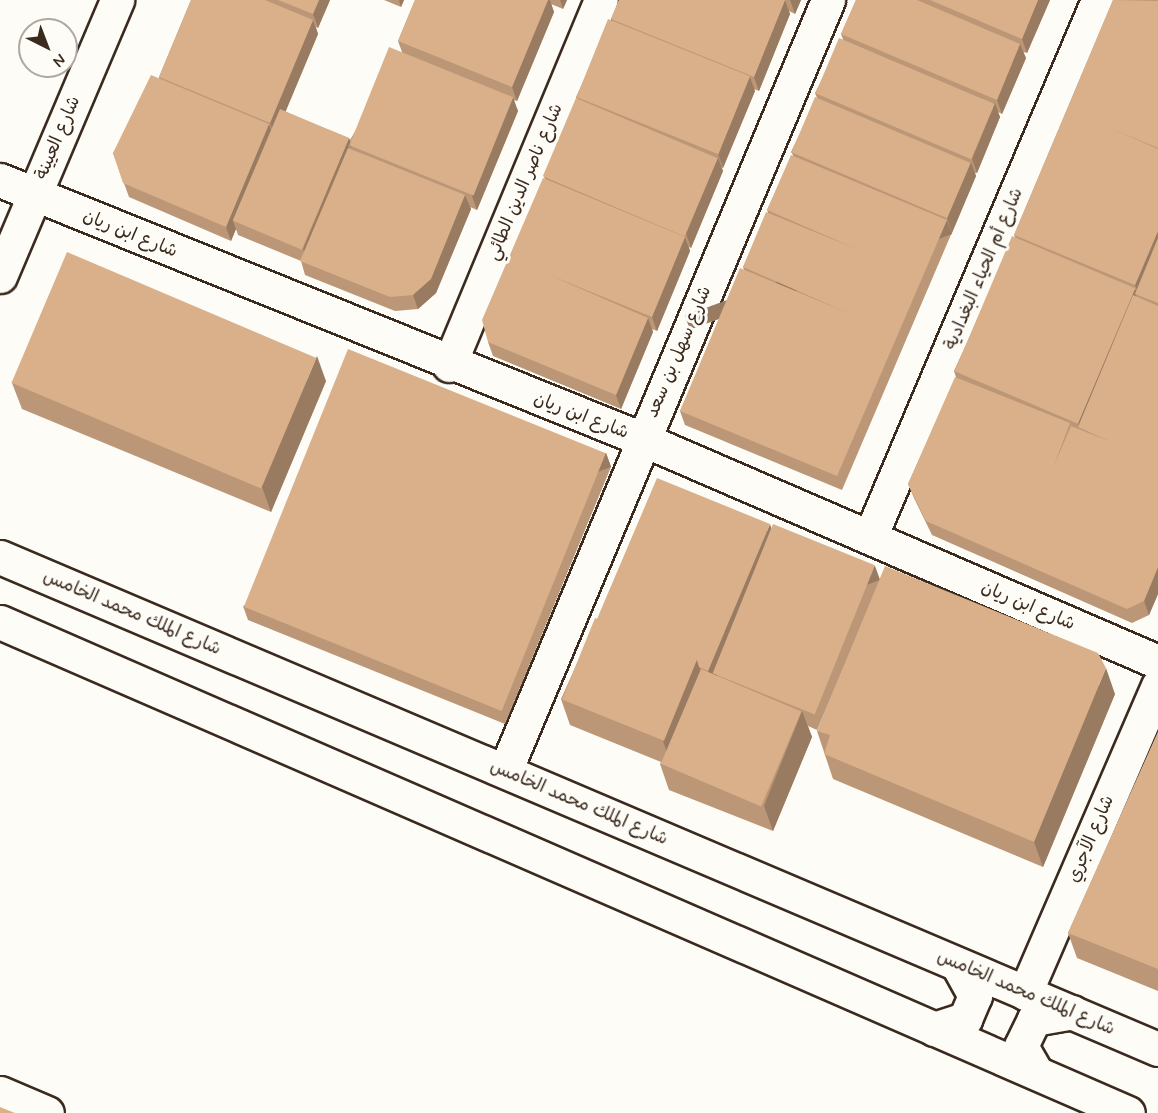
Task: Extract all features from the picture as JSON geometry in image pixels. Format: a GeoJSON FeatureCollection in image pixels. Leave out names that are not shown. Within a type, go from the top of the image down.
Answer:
{"type":"FeatureCollection","features":[{"type":"Feature","properties":{"kind":"street","name":"شارع العيينة"},"geometry":{"type":"LineString","coordinates":[[0,276],[117,0]]}},
{"type":"Feature","properties":{"kind":"street","name":"شارع ناصر الدين الطائي"},"geometry":{"type":"LineString","coordinates":[[449,364],[601,0]]}},
{"type":"Feature","properties":{"kind":"street","name":"شارع سهل بن سعد"},"geometry":{"type":"LineString","coordinates":[[505,771],[828,0]]}},
{"type":"Feature","properties":{"kind":"street","name":"شارع أم الحياء البغدادية"},"geometry":{"type":"LineString","coordinates":[[870,537],[1098,0]]}},
{"type":"Feature","properties":{"kind":"street","name":"شارع ابن ريان"},"geometry":{"type":"LineString","coordinates":[[0,180],[449,364],[642,440],[1158,662]]}},
{"type":"Feature","properties":{"kind":"street","name":"شارع الملك محمد الخامس"},"geometry":{"type":"LineString","coordinates":[[0,557],[1158,1049]]}},
{"type":"Feature","properties":{"kind":"street"},"geometry":{"type":"LineString","coordinates":[[0,622],[1128,1113]]}},
{"type":"Feature","properties":{"kind":"street","name":"شارع الآجري"},"geometry":{"type":"LineString","coordinates":[[1025,993],[1158,685]]}},
{"type":"Feature","properties":{"kind":"street"},"geometry":{"type":"LineString","coordinates":[[934,1029],[965,1019],[975,996],[958,965]]}},
{"type":"Feature","properties":{"kind":"street"},"geometry":{"type":"LineString","coordinates":[[1036,1072],[1021,1046],[1034,1019],[1072,1012]]}},
{"type":"Feature","properties":{"kind":"street"},"geometry":{"type":"LineString","coordinates":[[0,1093],[47,1113]]}},
{"type":"Feature","properties":{"kind":"building"},"geometry":{"type":"Polygon","coordinates":[[[191,0],[265,0],[313,20],[270,123],[159,77],[191,0]]]}},
{"type":"Feature","properties":{"kind":"building"},"geometry":{"type":"Polygon","coordinates":[[[278,0],[319,0],[313,14],[278,0]]]}},
{"type":"Feature","properties":{"kind":"building"},"geometry":{"type":"Polygon","coordinates":[[[415,0],[548,0],[512,87],[398,41],[415,0]]]}},
{"type":"Feature","properties":{"kind":"building"},"geometry":{"type":"Polygon","coordinates":[[[619,0],[785,0],[754,77],[611,19],[619,0]]]}},
{"type":"Feature","properties":{"kind":"building"},"geometry":{"type":"Polygon","coordinates":[[[856,0],[917,0],[1020,44],[997,100],[841,34],[856,0]]]}},
{"type":"Feature","properties":{"kind":"building"},"geometry":{"type":"Polygon","coordinates":[[[930,0],[1038,0],[1022,39],[930,0]]]}},
{"type":"Feature","properties":{"kind":"building"},"geometry":{"type":"Polygon","coordinates":[[[1113,0],[1158,1],[1158,148],[1110,128],[1158,149],[1158,231],[1135,285],[1014,235],[1113,0]]]}},
{"type":"Feature","properties":{"kind":"building"},"geometry":{"type":"Polygon","coordinates":[[[608,19],[750,76],[718,154],[577,97],[608,19]]]}},
{"type":"Feature","properties":{"kind":"building"},"geometry":{"type":"Polygon","coordinates":[[[839,38],[995,104],[971,159],[816,93],[839,38]]]}},
{"type":"Feature","properties":{"kind":"building"},"geometry":{"type":"Polygon","coordinates":[[[389,47],[513,97],[474,195],[349,145],[389,47]]]}},
{"type":"Feature","properties":{"kind":"building"},"geometry":{"type":"Polygon","coordinates":[[[151,75],[269,124],[226,227],[123,183],[113,153],[151,75]]]}},
{"type":"Feature","properties":{"kind":"building"},"geometry":{"type":"Polygon","coordinates":[[[815,97],[971,163],[947,218],[792,152],[815,97]]]}},
{"type":"Feature","properties":{"kind":"building"},"geometry":{"type":"Polygon","coordinates":[[[576,98],[718,158],[685,236],[543,176],[576,98]]]}},
{"type":"Feature","properties":{"kind":"building"},"geometry":{"type":"Polygon","coordinates":[[[280,109],[349,138],[302,250],[233,220],[280,109]]]}},
{"type":"Feature","properties":{"kind":"building"},"geometry":{"type":"Polygon","coordinates":[[[348,148],[465,195],[431,279],[413,295],[390,297],[300,261],[348,148]]]}},
{"type":"Feature","properties":{"kind":"building"},"geometry":{"type":"Polygon","coordinates":[[[791,155],[947,220],[837,476],[680,411],[740,268],[853,315],[743,267],[766,212],[859,250],[767,210],[791,155]]]}},
{"type":"Feature","properties":{"kind":"building"},"geometry":{"type":"Polygon","coordinates":[[[543,178],[685,237],[652,317],[547,274],[648,318],[616,395],[488,342],[482,320],[543,178]]]}},
{"type":"Feature","properties":{"kind":"building"},"geometry":{"type":"Polygon","coordinates":[[[1012,236],[1135,288],[1078,424],[955,371],[1012,236]]]}},
{"type":"Feature","properties":{"kind":"building"},"geometry":{"type":"Polygon","coordinates":[[[1158,238],[1158,303],[1135,294],[1158,238]]]}},
{"type":"Feature","properties":{"kind":"building"},"geometry":{"type":"Polygon","coordinates":[[[67,252],[316,358],[261,489],[12,383],[67,252]]]}},
{"type":"Feature","properties":{"kind":"building"},"geometry":{"type":"Polygon","coordinates":[[[1133,295],[1158,306],[1158,567],[1144,601],[1127,609],[926,521],[908,484],[955,377],[1070,423],[1053,468],[1071,426],[1111,442],[1078,427],[1133,295]]]}},
{"type":"Feature","properties":{"kind":"building"},"geometry":{"type":"Polygon","coordinates":[[[348,349],[606,453],[502,711],[244,607],[348,349]]]}},
{"type":"Feature","properties":{"kind":"building"},"geometry":{"type":"Polygon","coordinates":[[[657,478],[770,524],[708,671],[699,667],[697,660],[597,619],[657,478]]]}},
{"type":"Feature","properties":{"kind":"building"},"geometry":{"type":"Polygon","coordinates":[[[773,524],[875,565],[815,714],[713,673],[773,524]]]}},
{"type":"Feature","properties":{"kind":"building"},"geometry":{"type":"Polygon","coordinates":[[[885,566],[1098,653],[1106,668],[1034,842],[824,754],[830,735],[817,731],[885,566]]]}},
{"type":"Feature","properties":{"kind":"building"},"geometry":{"type":"Polygon","coordinates":[[[595,618],[697,659],[664,741],[562,700],[595,618]]]}},
{"type":"Feature","properties":{"kind":"building"},"geometry":{"type":"Polygon","coordinates":[[[701,669],[801,712],[761,806],[661,764],[701,669]]]}},
{"type":"Feature","properties":{"kind":"building"},"geometry":{"type":"Polygon","coordinates":[[[1158,732],[1158,969],[1068,933],[1158,732]]]}},
{"type":"Feature","properties":{"kind":"building"},"geometry":{"type":"Polygon","coordinates":[[[0,1107],[15,1113],[0,1113],[0,1107]]]}}]}
